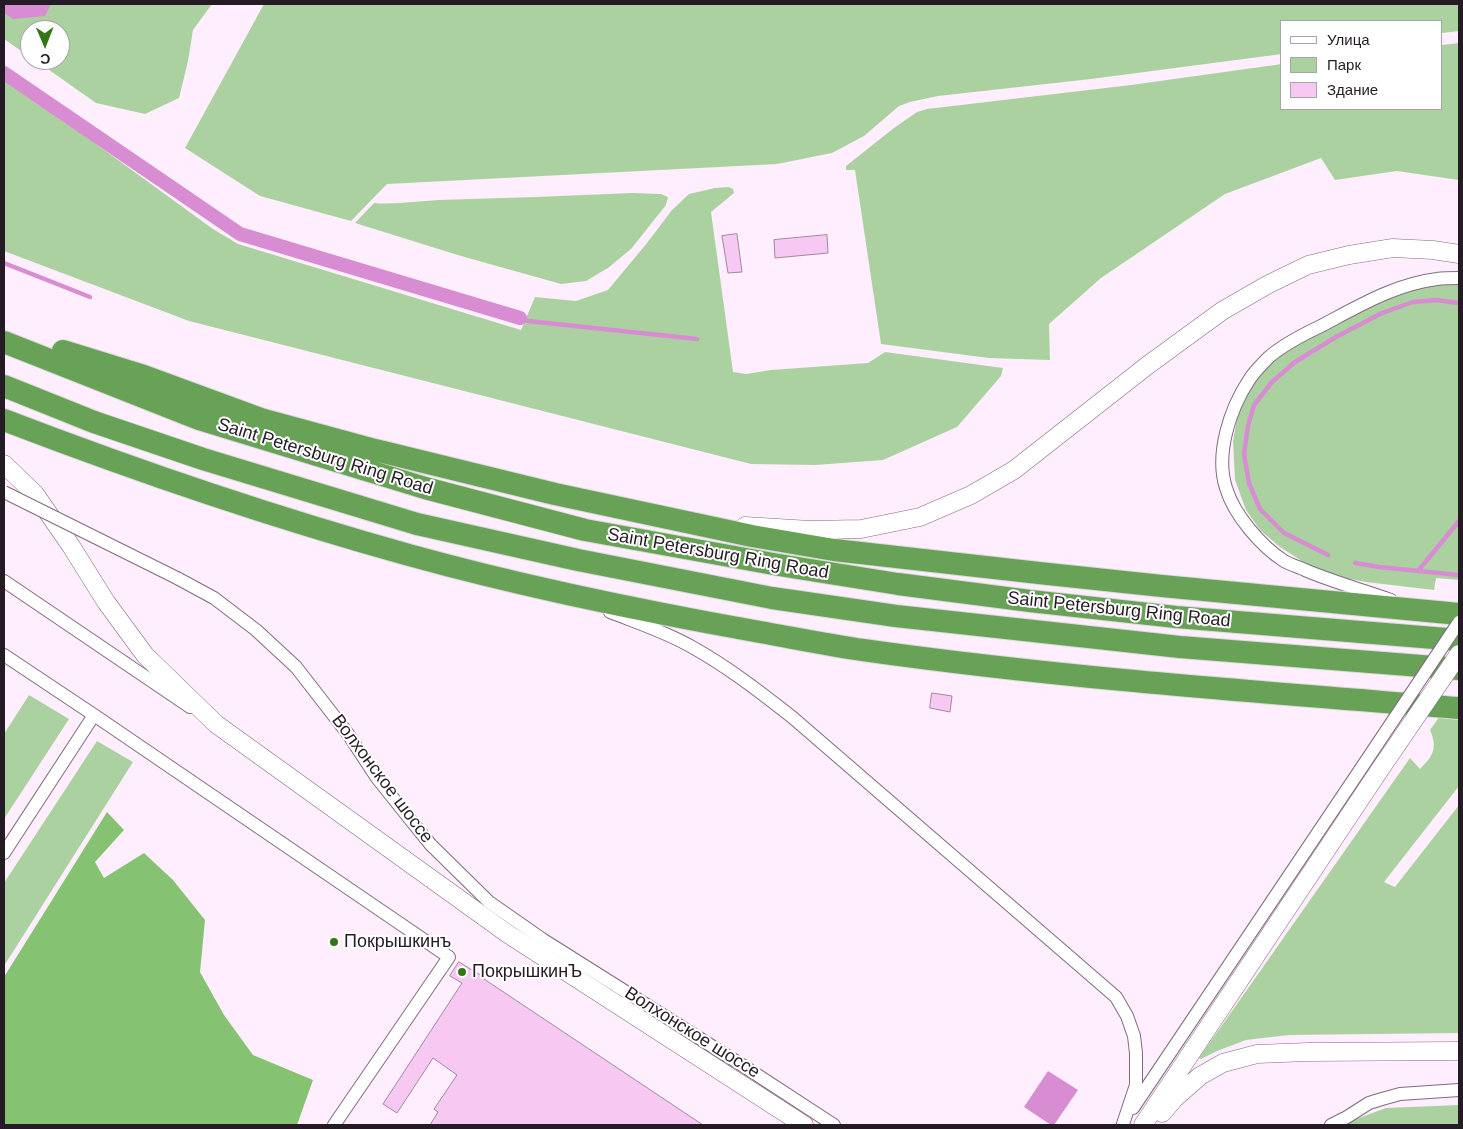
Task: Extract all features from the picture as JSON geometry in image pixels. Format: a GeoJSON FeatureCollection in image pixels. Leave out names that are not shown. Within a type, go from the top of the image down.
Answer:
{"type":"FeatureCollection","features":[{"type":"Feature","properties":{"kind":"highway"},"geometry":{"type":"LineString","coordinates":[[4,333],[144,376],[271,422],[473,475],[752,536],[834,550],[1105,580],[1459,614]]}},
{"type":"Feature","properties":{"kind":"highway","name":"Saint Petersburg Ring Road"},"geometry":{"type":"LineString","coordinates":[[4,342],[216,424],[425,488],[585,530],[779,565],[898,584],[1030,601],[1176,617],[1459,640]]}},
{"type":"Feature","properties":{"kind":"highway","name":"Saint Petersburg Ring Road"},"geometry":{"type":"LineString","coordinates":[[4,386],[94,422],[203,459],[416,524],[578,560],[772,598],[896,616],[1180,647],[1459,669]]}},
{"type":"Feature","properties":{"kind":"highway"},"geometry":{"type":"LineString","coordinates":[[4,420],[80,450],[269,513],[408,555],[559,593],[738,628],[859,649],[961,663],[1270,693],[1459,708]]}},
{"type":"Feature","properties":{"kind":"main road"},"geometry":{"type":"LineString","coordinates":[[674,520],[810,530],[861,529],[920,517],[971,495],[1014,470],[1148,364],[1222,311],[1267,285],[1308,265],[1348,254],[1393,248],[1434,250],[1459,254]]}},
{"type":"Feature","properties":{"kind":"main road"},"geometry":{"type":"LineString","coordinates":[[4,464],[35,494],[71,546],[106,602],[145,655],[216,724]]}},
{"type":"Feature","properties":{"kind":"main road"},"geometry":{"type":"LineString","coordinates":[[1143,1125],[1459,654]]}},
{"type":"Feature","properties":{"kind":"main road","name":"Волхонское шоссе"},"geometry":{"type":"LineString","coordinates":[[216,724],[508,934],[804,1125]]}},
{"type":"Feature","properties":{"kind":"main road"},"geometry":{"type":"LineString","coordinates":[[1152,1125],[1175,1098],[1200,1076],[1224,1062],[1257,1054],[1459,1051]]}},
{"type":"Feature","properties":{"kind":"street"},"geometry":{"type":"LineString","coordinates":[[1424,611],[1316,575],[1285,561],[1252,533],[1237,512],[1226,488],[1222,461],[1226,432],[1234,405],[1250,378],[1271,356],[1302,336],[1373,299],[1401,288],[1435,279],[1459,278]]}},
{"type":"Feature","properties":{"kind":"street","name":"Волхонское шоссе"},"geometry":{"type":"LineString","coordinates":[[4,492],[214,598],[256,630],[296,667],[348,734],[377,778],[431,845],[489,902],[542,939],[834,1125]]}},
{"type":"Feature","properties":{"kind":"street","name":"Волхонское шоссе"},"geometry":{"type":"LineString","coordinates":[[4,581],[216,724]]}},
{"type":"Feature","properties":{"kind":"street"},"geometry":{"type":"LineString","coordinates":[[559,593],[663,632],[727,668],[792,717],[1116,997],[1127,1016],[1134,1036],[1136,1053],[1136,1085],[1122,1124]]}},
{"type":"Feature","properties":{"kind":"street"},"geometry":{"type":"LineString","coordinates":[[1122,1124],[1459,622]]}},
{"type":"Feature","properties":{"kind":"street"},"geometry":{"type":"LineString","coordinates":[[4,655],[94,714],[449,957],[334,1125]]}},
{"type":"Feature","properties":{"kind":"street"},"geometry":{"type":"LineString","coordinates":[[4,853],[94,714]]}},
{"type":"Feature","properties":{"kind":"street"},"geometry":{"type":"LineString","coordinates":[[1331,1125],[1347,1118],[1369,1103],[1400,1094],[1459,1090]]}},
{"type":"Feature","properties":{"kind":"green space"},"geometry":{"type":"Polygon","coordinates":[[[4,4],[212,4],[193,30],[179,98],[145,114],[96,103],[49,70],[70,70],[70,20],[20,20],[20,50],[4,39],[4,4]]]}},
{"type":"Feature","properties":{"kind":"green space"},"geometry":{"type":"Polygon","coordinates":[[[264,4],[1459,4],[1459,31],[1443,33],[1443,20],[1280,20],[1280,54],[1091,79],[938,96],[910,102],[899,106],[864,136],[832,153],[777,164],[387,184],[351,221],[260,196],[185,148],[264,4]]]}},
{"type":"Feature","properties":{"kind":"green space"},"geometry":{"type":"Polygon","coordinates":[[[1459,43],[1459,180],[1397,171],[1335,180],[1321,158],[1225,194],[1101,278],[1049,324],[1050,360],[989,358],[881,344],[855,170],[846,170],[846,166],[917,112],[927,109],[1131,85],[1280,64],[1280,110],[1443,110],[1443,45],[1459,43]]]}},
{"type":"Feature","properties":{"kind":"green space"},"geometry":{"type":"Polygon","coordinates":[[[4,81],[85,136],[213,229],[238,244],[521,330],[535,297],[576,301],[608,290],[672,210],[689,194],[729,187],[733,189],[734,193],[711,212],[733,372],[746,374],[771,370],[868,363],[885,352],[1003,368],[1001,376],[957,427],[883,460],[815,465],[751,464],[189,321],[4,251],[4,81]]]}},
{"type":"Feature","properties":{"kind":"green space"},"geometry":{"type":"Polygon","coordinates":[[[632,193],[661,194],[668,197],[666,205],[631,249],[608,268],[586,281],[561,284],[461,256],[355,223],[374,203],[390,204],[439,200],[632,193]]]}},
{"type":"Feature","properties":{"kind":"green space"},"geometry":{"type":"Polygon","coordinates":[[[1459,283],[1459,580],[1436,578],[1434,590],[1366,582],[1334,576],[1305,563],[1280,547],[1260,530],[1246,510],[1235,480],[1233,441],[1238,413],[1254,381],[1277,358],[1292,347],[1366,306],[1419,286],[1459,283]]]}},
{"type":"Feature","properties":{"kind":"green space"},"geometry":{"type":"Polygon","coordinates":[[[29,695],[69,719],[4,819],[4,734],[29,695]]]}},
{"type":"Feature","properties":{"kind":"green space"},"geometry":{"type":"Polygon","coordinates":[[[1444,710],[1459,712],[1459,786],[1384,882],[1395,887],[1459,805],[1459,1033],[1289,1035],[1246,1040],[1201,1059],[1199,1058],[1410,758],[1420,769],[1431,756],[1434,742],[1430,730],[1444,710]]]}},
{"type":"Feature","properties":{"kind":"green space"},"geometry":{"type":"Polygon","coordinates":[[[97,741],[133,762],[4,966],[4,883],[97,741]]]}},
{"type":"Feature","properties":{"kind":"green space"},"geometry":{"type":"Polygon","coordinates":[[[107,812],[124,830],[95,862],[104,878],[144,853],[173,880],[205,920],[200,972],[224,1015],[253,1055],[313,1080],[297,1125],[4,1125],[4,977],[107,812]]]}},
{"type":"Feature","properties":{"kind":"green space"},"geometry":{"type":"Polygon","coordinates":[[[1459,1105],[1459,1125],[1340,1125],[1386,1108],[1459,1105]]]}},
{"type":"Feature","properties":{"kind":"shaded area"},"geometry":{"type":"Polygon","coordinates":[[[4,4],[51,4],[45,16],[13,19],[4,13],[4,4]]]}},
{"type":"Feature","properties":{"kind":"shaded area"},"geometry":{"type":"Polygon","coordinates":[[[1048,1071],[1078,1090],[1054,1125],[1051,1125],[1024,1107],[1048,1071]]]}},
{"type":"Feature","properties":{"kind":"building"},"geometry":{"type":"Polygon","coordinates":[[[737,234],[742,272],[728,273],[722,236],[737,234]]]}},
{"type":"Feature","properties":{"kind":"building"},"geometry":{"type":"Polygon","coordinates":[[[827,235],[828,253],[775,258],[774,240],[827,235]]]}},
{"type":"Feature","properties":{"kind":"building"},"geometry":{"type":"Polygon","coordinates":[[[932,693],[952,696],[950,712],[930,708],[932,693]]]}},
{"type":"Feature","properties":{"kind":"building"},"geometry":{"type":"Polygon","coordinates":[[[459,962],[703,1125],[430,1125],[438,1112],[434,1109],[457,1075],[433,1058],[397,1113],[383,1104],[462,983],[450,976],[459,962]]]}},
{"type":"Feature","properties":{"kind":"waterway"},"geometry":{"type":"LineString","coordinates":[[4,73],[240,234],[520,318]]}},
{"type":"Feature","properties":{"kind":"waterway"},"geometry":{"type":"LineString","coordinates":[[4,263],[90,297]]}},
{"type":"Feature","properties":{"kind":"waterway"},"geometry":{"type":"LineString","coordinates":[[1328,555],[1284,533],[1260,509],[1249,483],[1244,454],[1248,426],[1254,405],[1272,382],[1295,362],[1336,337],[1382,313],[1413,302],[1436,300],[1459,303]]}},
{"type":"Feature","properties":{"kind":"waterway"},"geometry":{"type":"LineString","coordinates":[[520,318],[528,321],[697,339]]}},
{"type":"Feature","properties":{"kind":"waterway"},"geometry":{"type":"LineString","coordinates":[[1418,571],[1459,521]]}},
{"type":"Feature","properties":{"kind":"waterway"},"geometry":{"type":"LineString","coordinates":[[1355,563],[1459,575]]}},
{"type":"Feature","properties":{"kind":"place","name":"Покрышкинъ"},"geometry":{"type":"Point","coordinates":[334,942]}},
{"type":"Feature","properties":{"kind":"place","name":"ПокрышкинЪ"},"geometry":{"type":"Point","coordinates":[462,972]}}]}
